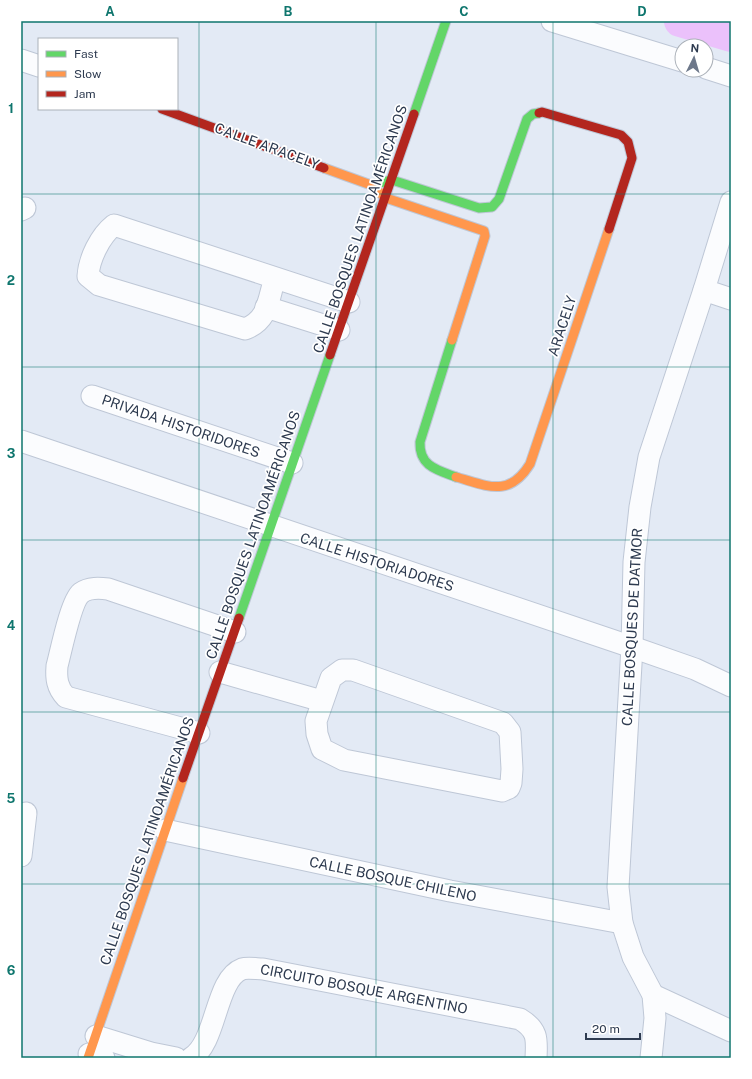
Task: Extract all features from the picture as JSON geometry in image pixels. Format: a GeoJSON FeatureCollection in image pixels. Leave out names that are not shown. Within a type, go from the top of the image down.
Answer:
{"type":"FeatureCollection","features":[{"type":"Feature","properties":{"kind":"street","name":"CALLE BOSQUES LATINOAMÉRICANOS"},"geometry":{"type":"LineString","coordinates":[[94,1052],[165,830],[292,463],[386,198],[446,21]]}},
{"type":"Feature","properties":{"kind":"street"},"geometry":{"type":"LineString","coordinates":[[552,21],[674,59]]}},
{"type":"Feature","properties":{"kind":"street"},"geometry":{"type":"LineString","coordinates":[[21,60],[38,66]]}},
{"type":"Feature","properties":{"kind":"street"},"geometry":{"type":"LineString","coordinates":[[714,71],[731,76]]}},
{"type":"Feature","properties":{"kind":"street","name":"CALLE ARACELY"},"geometry":{"type":"LineString","coordinates":[[165,110],[371,185],[386,198]]}},
{"type":"Feature","properties":{"kind":"street","name":"ARACELY"},"geometry":{"type":"LineString","coordinates":[[386,198],[482,229],[484,231],[484,236],[420,442],[420,452],[424,460],[435,470],[501,488],[518,482],[525,474],[533,459],[632,158],[630,147],[621,135],[542,112],[533,114],[527,119],[499,199],[492,207],[479,208],[392,180]]}},
{"type":"Feature","properties":{"kind":"street"},"geometry":{"type":"LineString","coordinates":[[371,185],[392,180]]}},
{"type":"Feature","properties":{"kind":"street","name":"CALLE BOSQUES DE DATMOR"},"geometry":{"type":"LineString","coordinates":[[651,1058],[655,1018],[653,995],[633,957],[622,924],[618,888],[632,647],[636,537],[649,457],[704,290],[731,202]]}},
{"type":"Feature","properties":{"kind":"street"},"geometry":{"type":"LineString","coordinates":[[274,278],[262,318],[254,326],[245,329],[99,285],[88,276],[88,265],[107,230],[114,225],[349,302]]}},
{"type":"Feature","properties":{"kind":"street"},"geometry":{"type":"LineString","coordinates":[[704,290],[731,299]]}},
{"type":"Feature","properties":{"kind":"street"},"geometry":{"type":"LineString","coordinates":[[266,306],[339,330]]}},
{"type":"Feature","properties":{"kind":"street","name":"PRIVADA HISTORIDORES"},"geometry":{"type":"LineString","coordinates":[[92,396],[292,463]]}},
{"type":"Feature","properties":{"kind":"street","name":"CALLE HISTORIADORES"},"geometry":{"type":"LineString","coordinates":[[21,442],[632,647],[695,669],[731,686]]}},
{"type":"Feature","properties":{"kind":"street"},"geometry":{"type":"LineString","coordinates":[[199,734],[66,697],[61,692],[56,675],[57,666],[75,601],[83,592],[92,589],[108,589],[234,632]]}},
{"type":"Feature","properties":{"kind":"street"},"geometry":{"type":"LineString","coordinates":[[342,670],[353,670],[503,723],[510,732],[511,783],[509,788],[502,791],[344,760],[322,749],[317,734],[316,721],[322,701],[331,678],[336,673],[342,670]]}},
{"type":"Feature","properties":{"kind":"street"},"geometry":{"type":"LineString","coordinates":[[220,672],[322,701]]}},
{"type":"Feature","properties":{"kind":"street"},"geometry":{"type":"LineString","coordinates":[[21,856],[26,813]]}},
{"type":"Feature","properties":{"kind":"street","name":"CALLE BOSQUE CHILENO"},"geometry":{"type":"LineString","coordinates":[[165,830],[450,891],[622,924]]}},
{"type":"Feature","properties":{"kind":"street","name":"CIRCUITO BOSQUE ARGENTINO"},"geometry":{"type":"LineString","coordinates":[[191,1058],[202,1049],[229,980],[242,969],[250,968],[263,969],[520,1019],[530,1025],[534,1032],[537,1042],[536,1058]]}},
{"type":"Feature","properties":{"kind":"street"},"geometry":{"type":"LineString","coordinates":[[653,995],[731,1031]]}},
{"type":"Feature","properties":{"kind":"street"},"geometry":{"type":"LineString","coordinates":[[94,1052],[152,1053],[176,1058]]}},
{"type":"Feature","properties":{"kind":"waterway"},"geometry":{"type":"LineString","coordinates":[[680,21],[731,36]]}},
{"type":"Feature","properties":{"kind":"traffic: fast"},"geometry":{"type":"LineString","coordinates":[[414,114],[446,21]]}},
{"type":"Feature","properties":{"kind":"traffic: fast"},"geometry":{"type":"LineString","coordinates":[[371,185],[392,180],[479,208],[492,207],[499,199],[527,119],[533,114],[539,113]]}},
{"type":"Feature","properties":{"kind":"traffic: fast"},"geometry":{"type":"LineString","coordinates":[[452,340],[420,442],[420,450],[426,462],[430,466],[456,477]]}},
{"type":"Feature","properties":{"kind":"traffic: fast"},"geometry":{"type":"LineString","coordinates":[[239,618],[330,355]]}},
{"type":"Feature","properties":{"kind":"traffic: slow"},"geometry":{"type":"LineString","coordinates":[[324,168],[371,185],[386,198],[484,231],[485,236],[452,340]]}},
{"type":"Feature","properties":{"kind":"traffic: slow"},"geometry":{"type":"LineString","coordinates":[[456,477],[478,484],[497,487],[514,482],[522,475],[530,464],[609,229]]}},
{"type":"Feature","properties":{"kind":"traffic: slow"},"geometry":{"type":"LineString","coordinates":[[88,1058],[183,778]]}},
{"type":"Feature","properties":{"kind":"traffic: jam"},"geometry":{"type":"LineString","coordinates":[[165,110],[324,168]]}},
{"type":"Feature","properties":{"kind":"traffic: jam"},"geometry":{"type":"LineString","coordinates":[[539,113],[542,112],[621,135],[628,142],[632,158],[609,229]]}},
{"type":"Feature","properties":{"kind":"traffic: jam"},"geometry":{"type":"LineString","coordinates":[[330,355],[414,114]]}},
{"type":"Feature","properties":{"kind":"traffic: jam"},"geometry":{"type":"LineString","coordinates":[[183,778],[239,618]]}}]}
